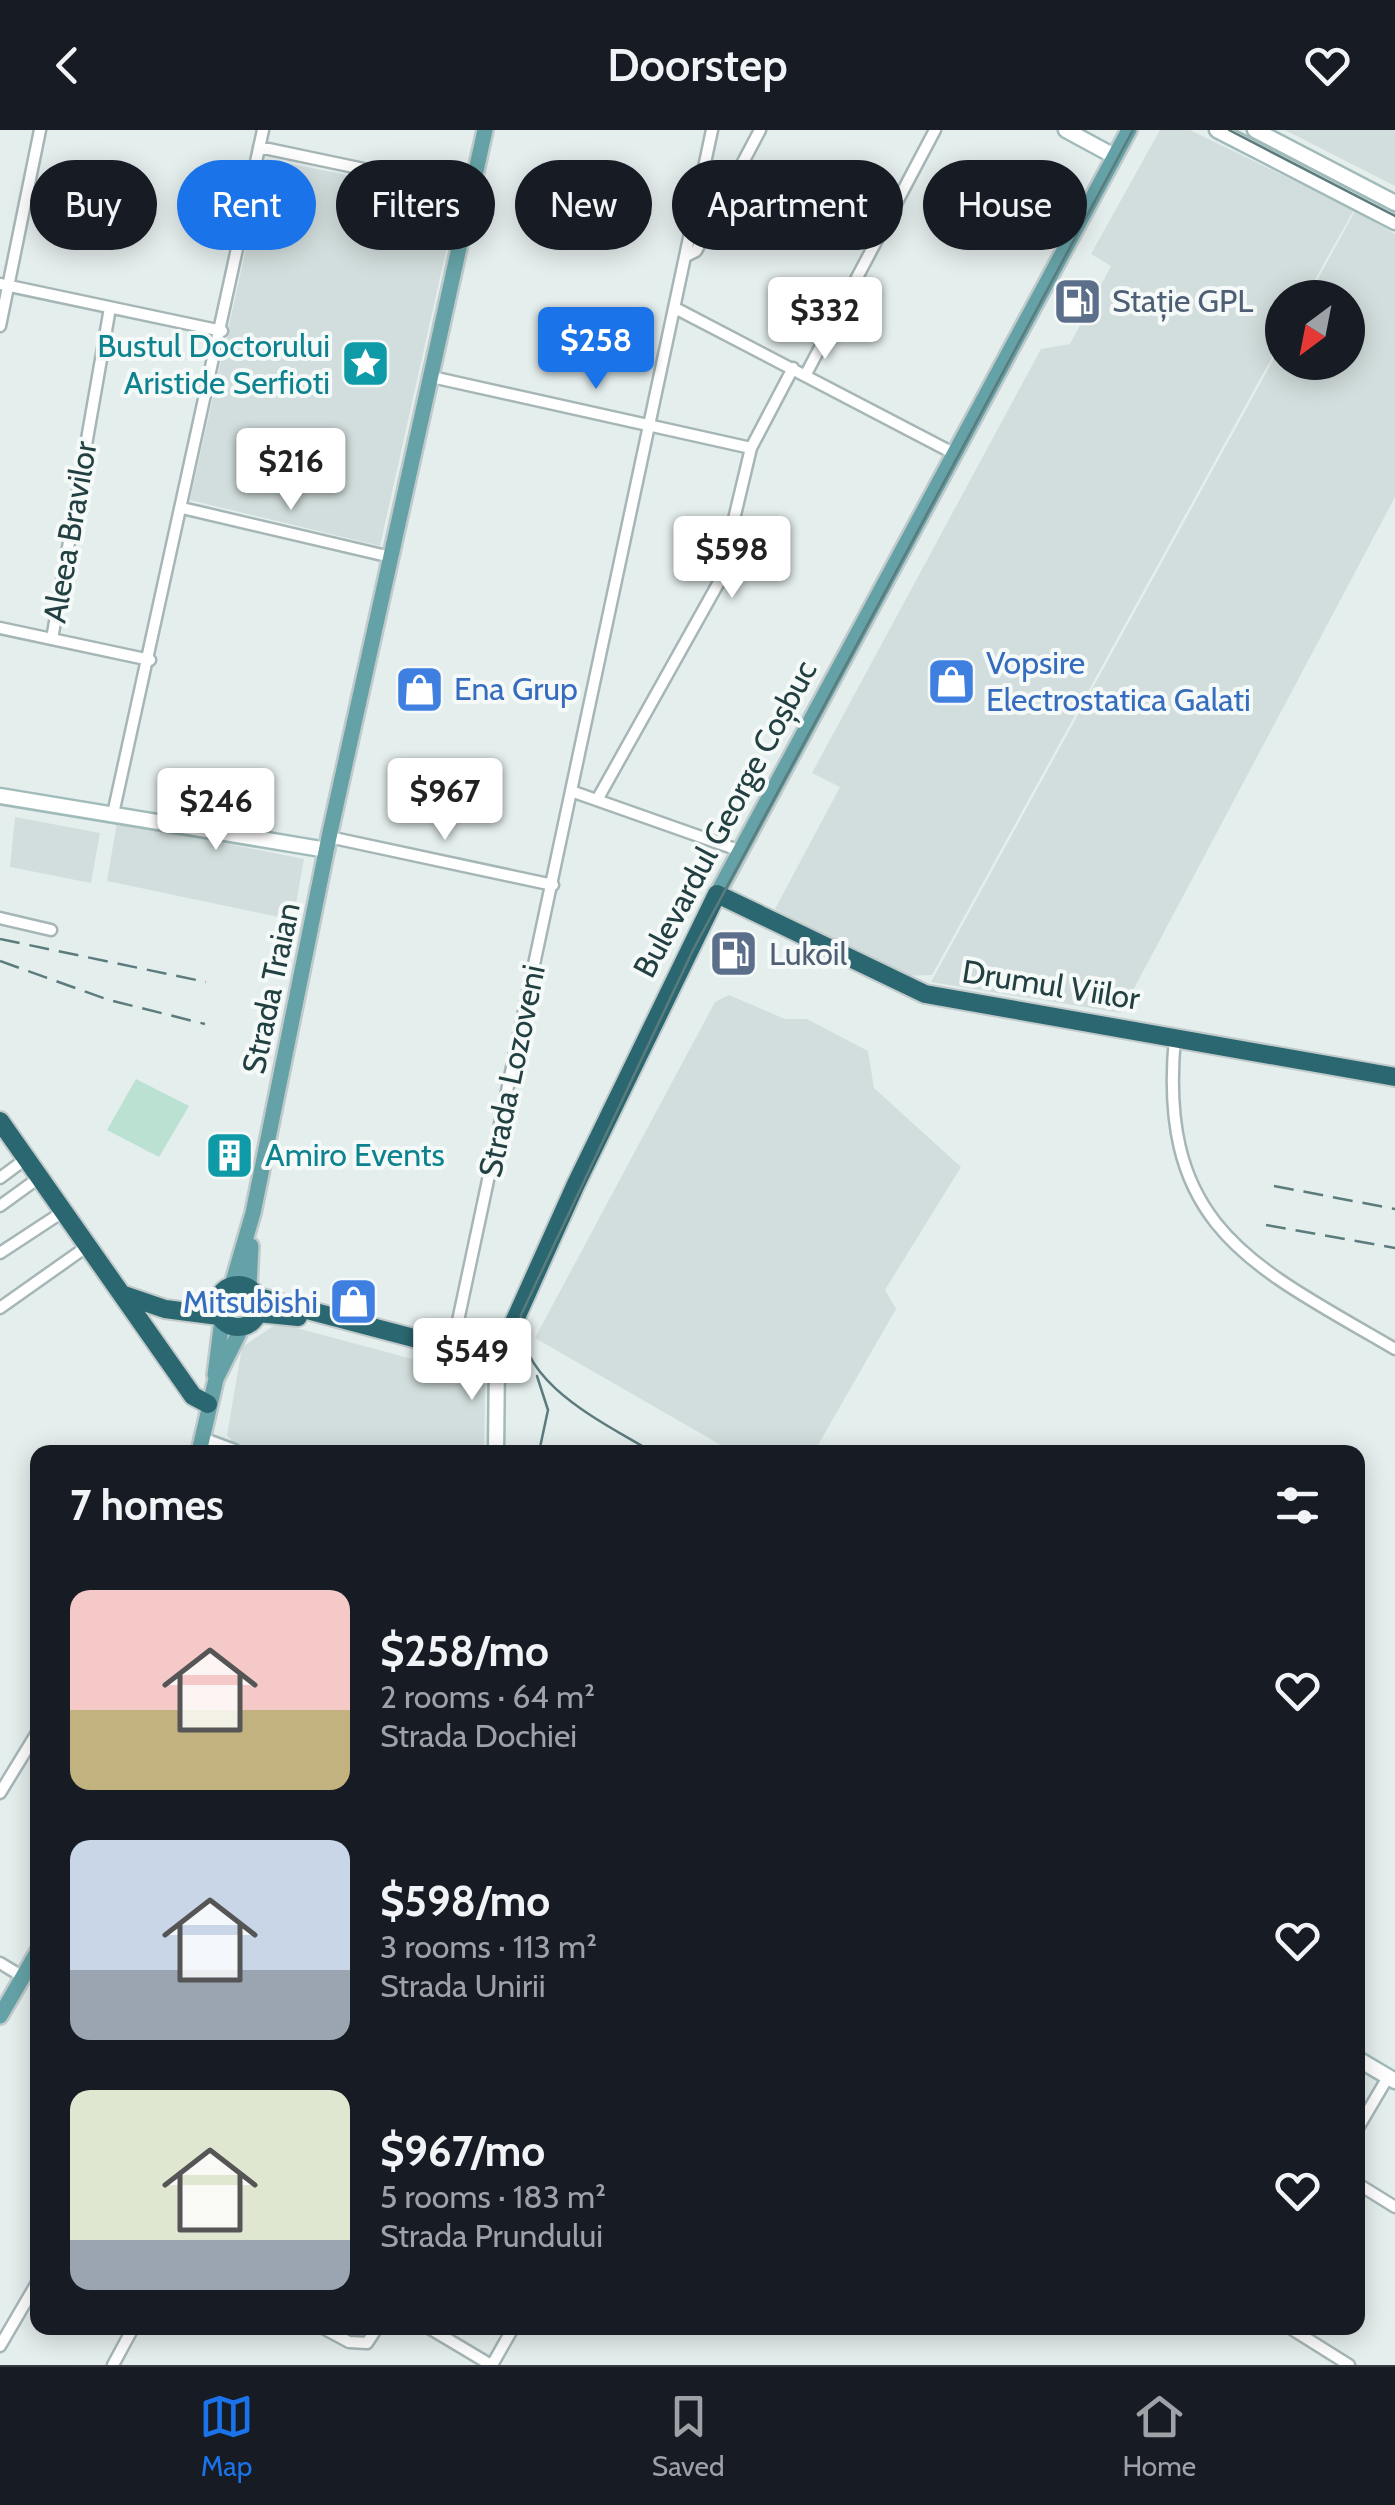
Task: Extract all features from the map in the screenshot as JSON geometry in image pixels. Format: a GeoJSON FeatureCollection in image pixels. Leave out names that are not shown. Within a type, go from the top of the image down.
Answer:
{"type":"FeatureCollection","features":[{"type":"Feature","properties":{"kind":"highway","name":"Drumul Viilor"},"geometry":{"type":"LineString","coordinates":[[717,894],[925,994],[1395,1077]]}},
{"type":"Feature","properties":{"kind":"highway","name":"Bulevardul George Coșbuc"},"geometry":{"type":"LineString","coordinates":[[497,1360],[584,1167],[717,894]]}},
{"type":"Feature","properties":{"kind":"highway"},"geometry":{"type":"LineString","coordinates":[[0,1122],[193,1396],[208,1404]]}},
{"type":"Feature","properties":{"kind":"highway"},"geometry":{"type":"LineString","coordinates":[[124,1295],[151,1306],[220,1312],[249,1295],[497,1360]]}},
{"type":"Feature","properties":{"kind":"highway"},"geometry":{"type":"LineString","coordinates":[[220,1312],[242,1327],[249,1295]]}},
{"type":"Feature","properties":{"kind":"main road","name":"Strada Traian"},"geometry":{"type":"LineString","coordinates":[[480,160],[485,130]]}},
{"type":"Feature","properties":{"kind":"main road"},"geometry":{"type":"LineString","coordinates":[[1066,130],[1114,156]]}},
{"type":"Feature","properties":{"kind":"main road","name":"Bulevardul George Coșbuc"},"geometry":{"type":"LineString","coordinates":[[717,894],[1129,130]]}},
{"type":"Feature","properties":{"kind":"main road"},"geometry":{"type":"LineString","coordinates":[[1217,130],[1395,222]]}},
{"type":"Feature","properties":{"kind":"main road"},"geometry":{"type":"LineString","coordinates":[[1255,130],[1395,203]]}},
{"type":"Feature","properties":{"kind":"main road","name":"Strada Traian"},"geometry":{"type":"LineString","coordinates":[[249,1295],[253,1214],[328,844],[461,250]]}},
{"type":"Feature","properties":{"kind":"main road"},"geometry":{"type":"LineString","coordinates":[[0,796],[328,844]]}},
{"type":"Feature","properties":{"kind":"main road"},"geometry":{"type":"LineString","coordinates":[[216,1379],[220,1312]]}},
{"type":"Feature","properties":{"kind":"main road"},"geometry":{"type":"LineString","coordinates":[[201,1445],[216,1379],[242,1327]]}},
{"type":"Feature","properties":{"kind":"main road","name":"Bulevardul George Coșbuc"},"geometry":{"type":"LineString","coordinates":[[496,1445],[497,1360]]}},
{"type":"Feature","properties":{"kind":"main road"},"geometry":{"type":"LineString","coordinates":[[0,2016],[30,1965]]}},
{"type":"Feature","properties":{"kind":"main road"},"geometry":{"type":"LineString","coordinates":[[1365,2063],[1391,2079]]}},
{"type":"Feature","properties":{"kind":"street"},"geometry":{"type":"LineString","coordinates":[[0,326],[5,285],[40,130]]}},
{"type":"Feature","properties":{"kind":"street"},"geometry":{"type":"LineString","coordinates":[[113,814],[150,660],[263,130]]}},
{"type":"Feature","properties":{"kind":"street","name":"Strada Lozoveni"},"geometry":{"type":"LineString","coordinates":[[452,1350],[712,130]]}},
{"type":"Feature","properties":{"kind":"street"},"geometry":{"type":"LineString","coordinates":[[688,256],[696,252],[760,130]]}},
{"type":"Feature","properties":{"kind":"street"},"geometry":{"type":"LineString","coordinates":[[806,374],[935,130]]}},
{"type":"Feature","properties":{"kind":"street"},"geometry":{"type":"LineString","coordinates":[[259,147],[336,163]]}},
{"type":"Feature","properties":{"kind":"street"},"geometry":{"type":"LineString","coordinates":[[5,285],[222,331]]}},
{"type":"Feature","properties":{"kind":"street","name":"Aleea Bravilor"},"geometry":{"type":"LineString","coordinates":[[52,639],[110,308]]}},
{"type":"Feature","properties":{"kind":"street"},"geometry":{"type":"LineString","coordinates":[[675,308],[955,454]]}},
{"type":"Feature","properties":{"kind":"street"},"geometry":{"type":"LineString","coordinates":[[596,800],[719,582],[751,448],[793,368]]}},
{"type":"Feature","properties":{"kind":"street"},"geometry":{"type":"LineString","coordinates":[[432,377],[751,448]]}},
{"type":"Feature","properties":{"kind":"street"},"geometry":{"type":"LineString","coordinates":[[182,508],[391,557]]}},
{"type":"Feature","properties":{"kind":"street"},"geometry":{"type":"LineString","coordinates":[[0,628],[150,660]]}},
{"type":"Feature","properties":{"kind":"street"},"geometry":{"type":"LineString","coordinates":[[571,791],[741,851]]}},
{"type":"Feature","properties":{"kind":"street"},"geometry":{"type":"LineString","coordinates":[[328,844],[552,885]]}},
{"type":"Feature","properties":{"kind":"street"},"geometry":{"type":"LineString","coordinates":[[0,918],[51,930]]}},
{"type":"Feature","properties":{"kind":"street"},"geometry":{"type":"LineString","coordinates":[[1175,1036],[1170,1095],[1173,1127],[1213,1225],[1268,1275],[1395,1349]]}},
{"type":"Feature","properties":{"kind":"street"},"geometry":{"type":"LineString","coordinates":[[0,1178],[26,1158]]}},
{"type":"Feature","properties":{"kind":"street"},"geometry":{"type":"LineString","coordinates":[[0,1206],[40,1177]]}},
{"type":"Feature","properties":{"kind":"street"},"geometry":{"type":"LineString","coordinates":[[0,1253],[64,1211]]}},
{"type":"Feature","properties":{"kind":"street"},"geometry":{"type":"LineString","coordinates":[[0,1308],[88,1245]]}},
{"type":"Feature","properties":{"kind":"street"},"geometry":{"type":"LineString","coordinates":[[0,1793],[30,1745]]}},
{"type":"Feature","properties":{"kind":"street"},"geometry":{"type":"LineString","coordinates":[[0,1963],[22,1976]]}},
{"type":"Feature","properties":{"kind":"street"},"geometry":{"type":"LineString","coordinates":[[1365,2118],[1391,2079]]}},
{"type":"Feature","properties":{"kind":"street"},"geometry":{"type":"LineString","coordinates":[[1365,2188],[1395,2207]]}},
{"type":"Feature","properties":{"kind":"street"},"geometry":{"type":"LineString","coordinates":[[0,2346],[30,2295]]}},
{"type":"Feature","properties":{"kind":"street"},"geometry":{"type":"LineString","coordinates":[[113,2365],[129,2335]]}},
{"type":"Feature","properties":{"kind":"street"},"geometry":{"type":"LineString","coordinates":[[337,2335],[357,2345],[367,2343],[372,2335]]}},
{"type":"Feature","properties":{"kind":"street"},"geometry":{"type":"LineString","coordinates":[[441,2335],[492,2365],[509,2335]]}},
{"type":"Feature","properties":{"kind":"street"},"geometry":{"type":"LineString","coordinates":[[1301,2335],[1349,2365]]}},
{"type":"Feature","properties":{"kind":"shaded area"},"geometry":{"type":"Polygon","coordinates":[[[1160,130],[1190,130],[1354,210],[1315,280],[1265,280],[1265,370],[932,975],[900,976],[775,909],[840,787],[812,773],[1041,349],[1070,344],[1111,266],[1091,254],[1160,130]]]}},
{"type":"Feature","properties":{"kind":"shaded area"},"geometry":{"type":"Polygon","coordinates":[[[1285,130],[1395,130],[1395,186],[1285,130]]]}},
{"type":"Feature","properties":{"kind":"shaded area"},"geometry":{"type":"Polygon","coordinates":[[[316,169],[336,173],[336,250],[446,250],[380,546],[190,500],[246,250],[316,250],[316,169]]]}},
{"type":"Feature","properties":{"kind":"shaded area"},"geometry":{"type":"Polygon","coordinates":[[[1355,211],[1395,234],[1395,497],[1121,1013],[931,982],[1265,375],[1265,380],[1365,380],[1365,280],[1317,280],[1355,211]]]}},
{"type":"Feature","properties":{"kind":"shaded area"},"geometry":{"type":"Polygon","coordinates":[[[15,817],[100,833],[91,883],[10,867],[15,817]]]}},
{"type":"Feature","properties":{"kind":"shaded area"},"geometry":{"type":"Polygon","coordinates":[[[117,822],[304,859],[293,920],[107,881],[117,822]]]}},
{"type":"Feature","properties":{"kind":"shaded area"},"geometry":{"type":"Polygon","coordinates":[[[729,995],[785,1019],[807,1019],[868,1051],[874,1088],[961,1167],[885,1290],[896,1309],[818,1445],[721,1445],[535,1338],[715,1002],[729,995]]]}},
{"type":"Feature","properties":{"kind":"shaded area"},"geometry":{"type":"Polygon","coordinates":[[[278,1323],[480,1377],[485,1385],[484,1445],[234,1445],[227,1435],[242,1347],[278,1323]]]}},
{"type":"Feature","properties":{"kind":"green space"},"geometry":{"type":"Polygon","coordinates":[[[136,1079],[189,1106],[159,1157],[107,1130],[136,1079]]]}},
{"type":"Feature","properties":{"kind":"tram line"},"geometry":{"type":"LineString","coordinates":[[640,1445],[588,1414],[547,1381],[532,1361],[523,1339],[521,1315],[693,950],[1133,130]]}},
{"type":"Feature","properties":{"kind":"tram line"},"geometry":{"type":"LineString","coordinates":[[1229,130],[1395,216]]}},
{"type":"Feature","properties":{"kind":"tram line"},"geometry":{"type":"LineString","coordinates":[[537,1376],[548,1410],[540,1445]]}},
{"type":"Feature","properties":{"kind":"railway"},"geometry":{"type":"LineString","coordinates":[[0,939],[206,982]]}},
{"type":"Feature","properties":{"kind":"railway"},"geometry":{"type":"LineString","coordinates":[[0,961],[109,1000],[205,1024]]}},
{"type":"Feature","properties":{"kind":"railway"},"geometry":{"type":"LineString","coordinates":[[1274,1186],[1395,1209]]}},
{"type":"Feature","properties":{"kind":"railway"},"geometry":{"type":"LineString","coordinates":[[1266,1225],[1395,1248]]}},
{"type":"Feature","properties":{"kind":"place","name":"Stație GPL"},"geometry":{"type":"Point","coordinates":[1077,301]}},
{"type":"Feature","properties":{"kind":"place","name":"Bustul Doctorului Aristide Serfioti"},"geometry":{"type":"Point","coordinates":[365,364]}},
{"type":"Feature","properties":{"kind":"place","name":"Vopsire Electrostatica Galati"},"geometry":{"type":"Point","coordinates":[951,681]}},
{"type":"Feature","properties":{"kind":"place","name":"Ena Grup"},"geometry":{"type":"Point","coordinates":[419,689]}},
{"type":"Feature","properties":{"kind":"place","name":"Lukoil"},"geometry":{"type":"Point","coordinates":[734,954]}},
{"type":"Feature","properties":{"kind":"place","name":"Amiro Events"},"geometry":{"type":"Point","coordinates":[230,1155]}},
{"type":"Feature","properties":{"kind":"place","name":"Mitsubishi"},"geometry":{"type":"Point","coordinates":[353,1302]}}]}
